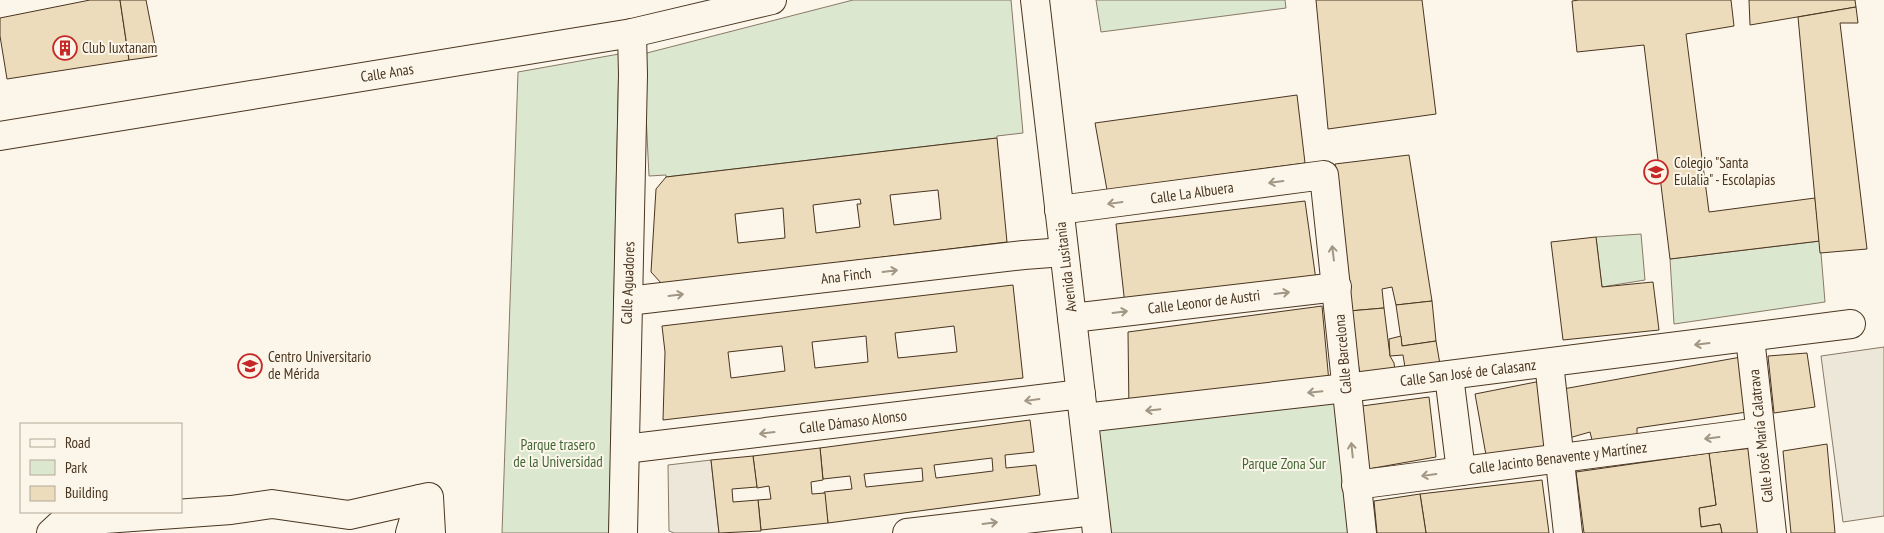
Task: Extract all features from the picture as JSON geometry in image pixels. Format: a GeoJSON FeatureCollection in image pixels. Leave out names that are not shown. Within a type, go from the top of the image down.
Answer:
{"type":"FeatureCollection","features":[{"type":"Feature","properties":{"kind":"street","name":"Calle Anas"},"geometry":{"type":"LineString","coordinates":[[0,136],[632,33],[772,0]]}},
{"type":"Feature","properties":{"kind":"street","name":"Avenida Lusitania"},"geometry":{"type":"LineString","coordinates":[[1035,0],[1096,522]]}},
{"type":"Feature","properties":{"kind":"street","name":"Calle Aguadores"},"geometry":{"type":"LineString","coordinates":[[623,533],[633,75],[632,33]]}},
{"type":"Feature","properties":{"kind":"street","name":"Calle La Albuera"},"geometry":{"type":"LineString","coordinates":[[1059,210],[1324,175]]}},
{"type":"Feature","properties":{"kind":"street","name":"Calle Barcelona"},"geometry":{"type":"LineString","coordinates":[[1324,175],[1362,533]]}},
{"type":"Feature","properties":{"kind":"street","name":"Ana Finch"},"geometry":{"type":"LineString","coordinates":[[628,301],[1064,252]]}},
{"type":"Feature","properties":{"kind":"street","name":"Calle Leonor de Austri"},"geometry":{"type":"LineString","coordinates":[[1072,318],[1337,287]]}},
{"type":"Feature","properties":{"kind":"street","name":"Calle San José de Calasanz"},"geometry":{"type":"LineString","coordinates":[[1082,406],[1346,388],[1851,324]]}},
{"type":"Feature","properties":{"kind":"street","name":"Calle José María Calatrava"},"geometry":{"type":"LineString","coordinates":[[1750,338],[1772,533]]}},
{"type":"Feature","properties":{"kind":"street"},"geometry":{"type":"LineString","coordinates":[[1549,363],[1568,533]]}},
{"type":"Feature","properties":{"kind":"street"},"geometry":{"type":"LineString","coordinates":[[1449,376],[1461,471]]}},
{"type":"Feature","properties":{"kind":"street","name":"Calle Dámaso Alonso"},"geometry":{"type":"LineString","coordinates":[[625,449],[1082,406]]}},
{"type":"Feature","properties":{"kind":"street","name":"Calle Jacinto Benavente y Martínez"},"geometry":{"type":"LineString","coordinates":[[1356,485],[1760,432]]}},
{"type":"Feature","properties":{"kind":"street"},"geometry":{"type":"LineString","coordinates":[[51,533],[63,522],[231,510],[272,504],[349,514],[429,497],[431,533]]}},
{"type":"Feature","properties":{"kind":"street"},"geometry":{"type":"LineString","coordinates":[[410,533],[420,499]]}},
{"type":"Feature","properties":{"kind":"street"},"geometry":{"type":"LineString","coordinates":[[907,533],[1096,522]]}},
{"type":"Feature","properties":{"kind":"green space"},"geometry":{"type":"Polygon","coordinates":[[[853,0],[1011,0],[1023,133],[997,136],[997,138],[666,177],[666,175],[649,176],[643,54],[853,0]]]}},
{"type":"Feature","properties":{"kind":"green space"},"geometry":{"type":"Polygon","coordinates":[[[1096,0],[1285,0],[1286,8],[1101,32],[1096,0]]]}},
{"type":"Feature","properties":{"kind":"green space","name":"Parque trasero de la Universidad"},"geometry":{"type":"Polygon","coordinates":[[[619,54],[609,533],[502,533],[518,72],[619,54]]]}},
{"type":"Feature","properties":{"kind":"green space"},"geometry":{"type":"Polygon","coordinates":[[[1641,234],[1645,280],[1602,287],[1596,237],[1641,234]]]}},
{"type":"Feature","properties":{"kind":"green space"},"geometry":{"type":"Polygon","coordinates":[[[1820,241],[1825,302],[1674,324],[1670,259],[1820,241]]]}},
{"type":"Feature","properties":{"kind":"green space","name":"Parque Zona Sur"},"geometry":{"type":"Polygon","coordinates":[[[1346,388],[1362,533],[1097,533],[1084,418],[1346,388]]]}},
{"type":"Feature","properties":{"kind":"shaded area"},"geometry":{"type":"Polygon","coordinates":[[[1884,347],[1884,516],[1843,522],[1821,356],[1884,347]]]}},
{"type":"Feature","properties":{"kind":"shaded area"},"geometry":{"type":"Polygon","coordinates":[[[711,460],[719,533],[674,533],[669,531],[668,465],[711,460]]]}},
{"type":"Feature","properties":{"kind":"building","name":"Club Iuxtanam"},"geometry":{"type":"Polygon","coordinates":[[[90,0],[120,0],[129,60],[7,79],[0,36],[0,18],[90,0]]]}},
{"type":"Feature","properties":{"kind":"building"},"geometry":{"type":"Polygon","coordinates":[[[120,0],[146,0],[157,56],[129,60],[120,0]]]}},
{"type":"Feature","properties":{"kind":"building"},"geometry":{"type":"Polygon","coordinates":[[[1316,0],[1422,0],[1436,114],[1328,129],[1316,0]]]}},
{"type":"Feature","properties":{"kind":"building"},"geometry":{"type":"Polygon","coordinates":[[[1731,0],[1734,26],[1686,34],[1709,212],[1815,198],[1820,241],[1670,259],[1644,45],[1577,52],[1572,1],[1731,0]]]}},
{"type":"Feature","properties":{"kind":"building"},"geometry":{"type":"Polygon","coordinates":[[[1749,0],[1855,0],[1856,7],[1750,25],[1749,0]]]}},
{"type":"Feature","properties":{"kind":"building"},"geometry":{"type":"Polygon","coordinates":[[[1856,7],[1858,23],[1840,23],[1867,249],[1820,253],[1798,17],[1856,7]]]}},
{"type":"Feature","properties":{"kind":"building"},"geometry":{"type":"Polygon","coordinates":[[[1297,95],[1305,163],[1107,190],[1095,123],[1297,95]]]}},
{"type":"Feature","properties":{"kind":"building"},"geometry":{"type":"Polygon","coordinates":[[[997,138],[1007,242],[662,284],[651,272],[656,189],[666,177],[997,138]],[[938,190],[890,195],[894,225],[941,219],[938,190]],[[860,199],[813,205],[816,233],[860,227],[857,204],[861,204],[860,199]],[[783,208],[735,214],[738,243],[785,238],[783,208]]]}},
{"type":"Feature","properties":{"kind":"building"},"geometry":{"type":"Polygon","coordinates":[[[1409,155],[1432,301],[1396,305],[1392,287],[1382,289],[1384,308],[1349,311],[1335,164],[1409,155]]]}},
{"type":"Feature","properties":{"kind":"building"},"geometry":{"type":"Polygon","coordinates":[[[1305,201],[1316,280],[1125,305],[1116,224],[1305,201]]]}},
{"type":"Feature","properties":{"kind":"building"},"geometry":{"type":"Polygon","coordinates":[[[1596,237],[1602,287],[1653,282],[1659,330],[1563,340],[1551,242],[1596,237]]]}},
{"type":"Feature","properties":{"kind":"building"},"geometry":{"type":"Polygon","coordinates":[[[1013,285],[1023,378],[663,420],[665,352],[662,326],[1013,285]],[[954,326],[895,333],[898,358],[957,352],[954,326]],[[866,336],[812,342],[815,368],[868,362],[866,336]],[[782,346],[728,352],[731,378],[785,371],[782,346]]]}},
{"type":"Feature","properties":{"kind":"building"},"geometry":{"type":"Polygon","coordinates":[[[1432,301],[1436,341],[1402,346],[1396,305],[1432,301]]]}},
{"type":"Feature","properties":{"kind":"building"},"geometry":{"type":"Polygon","coordinates":[[[1322,306],[1329,382],[1129,413],[1128,332],[1322,306]]]}},
{"type":"Feature","properties":{"kind":"building"},"geometry":{"type":"Polygon","coordinates":[[[1384,308],[1390,356],[1394,363],[1396,378],[1361,380],[1349,311],[1384,308]]]}},
{"type":"Feature","properties":{"kind":"building"},"geometry":{"type":"Polygon","coordinates":[[[1401,336],[1402,346],[1436,341],[1442,376],[1406,374],[1403,355],[1390,356],[1389,339],[1401,336]]]}},
{"type":"Feature","properties":{"kind":"building"},"geometry":{"type":"Polygon","coordinates":[[[1807,353],[1815,407],[1774,413],[1768,356],[1807,353]]]}},
{"type":"Feature","properties":{"kind":"building"},"geometry":{"type":"Polygon","coordinates":[[[1741,357],[1747,412],[1637,428],[1637,438],[1592,440],[1590,432],[1569,438],[1563,389],[1741,357]]]}},
{"type":"Feature","properties":{"kind":"building"},"geometry":{"type":"Polygon","coordinates":[[[1541,381],[1549,446],[1486,455],[1475,394],[1541,381]]]}},
{"type":"Feature","properties":{"kind":"building"},"geometry":{"type":"Polygon","coordinates":[[[1429,397],[1436,457],[1368,469],[1362,406],[1429,397]]]}},
{"type":"Feature","properties":{"kind":"building"},"geometry":{"type":"Polygon","coordinates":[[[1030,420],[1034,452],[1005,455],[1006,468],[1036,465],[1040,495],[828,523],[824,492],[852,489],[850,476],[823,479],[820,448],[1030,420]],[[992,458],[934,465],[936,478],[993,471],[992,458]],[[922,468],[864,474],[866,487],[923,481],[922,468]]]}},
{"type":"Feature","properties":{"kind":"building"},"geometry":{"type":"Polygon","coordinates":[[[1827,444],[1835,533],[1791,533],[1783,451],[1827,444]]]}},
{"type":"Feature","properties":{"kind":"building"},"geometry":{"type":"Polygon","coordinates":[[[820,448],[823,480],[811,482],[812,494],[825,493],[828,523],[761,530],[758,500],[771,499],[769,486],[757,488],[753,456],[820,448]]]}},
{"type":"Feature","properties":{"kind":"building"},"geometry":{"type":"Polygon","coordinates":[[[1753,448],[1763,533],[1722,533],[1720,524],[1701,527],[1699,508],[1716,505],[1709,453],[1753,448]]]}},
{"type":"Feature","properties":{"kind":"building"},"geometry":{"type":"Polygon","coordinates":[[[1709,453],[1716,505],[1699,508],[1701,527],[1720,524],[1722,533],[1584,533],[1576,472],[1709,453]]]}},
{"type":"Feature","properties":{"kind":"building"},"geometry":{"type":"Polygon","coordinates":[[[753,456],[757,487],[732,489],[733,502],[758,500],[761,531],[719,533],[711,460],[753,456]]]}},
{"type":"Feature","properties":{"kind":"building"},"geometry":{"type":"Polygon","coordinates":[[[1542,480],[1549,533],[1426,533],[1420,494],[1542,480]]]}},
{"type":"Feature","properties":{"kind":"building"},"geometry":{"type":"Polygon","coordinates":[[[1420,494],[1426,533],[1377,533],[1374,501],[1420,494]]]}},
{"type":"Feature","properties":{"kind":"place","name":"Club Iuxtanam"},"geometry":{"type":"Point","coordinates":[65,48]}},
{"type":"Feature","properties":{"kind":"place","name":"Colegio \"Santa Eulalia\" - Escolapias"},"geometry":{"type":"Point","coordinates":[1656,172]}},
{"type":"Feature","properties":{"kind":"place","name":"Centro Universitario de Mérida"},"geometry":{"type":"Point","coordinates":[250,366]}}]}
